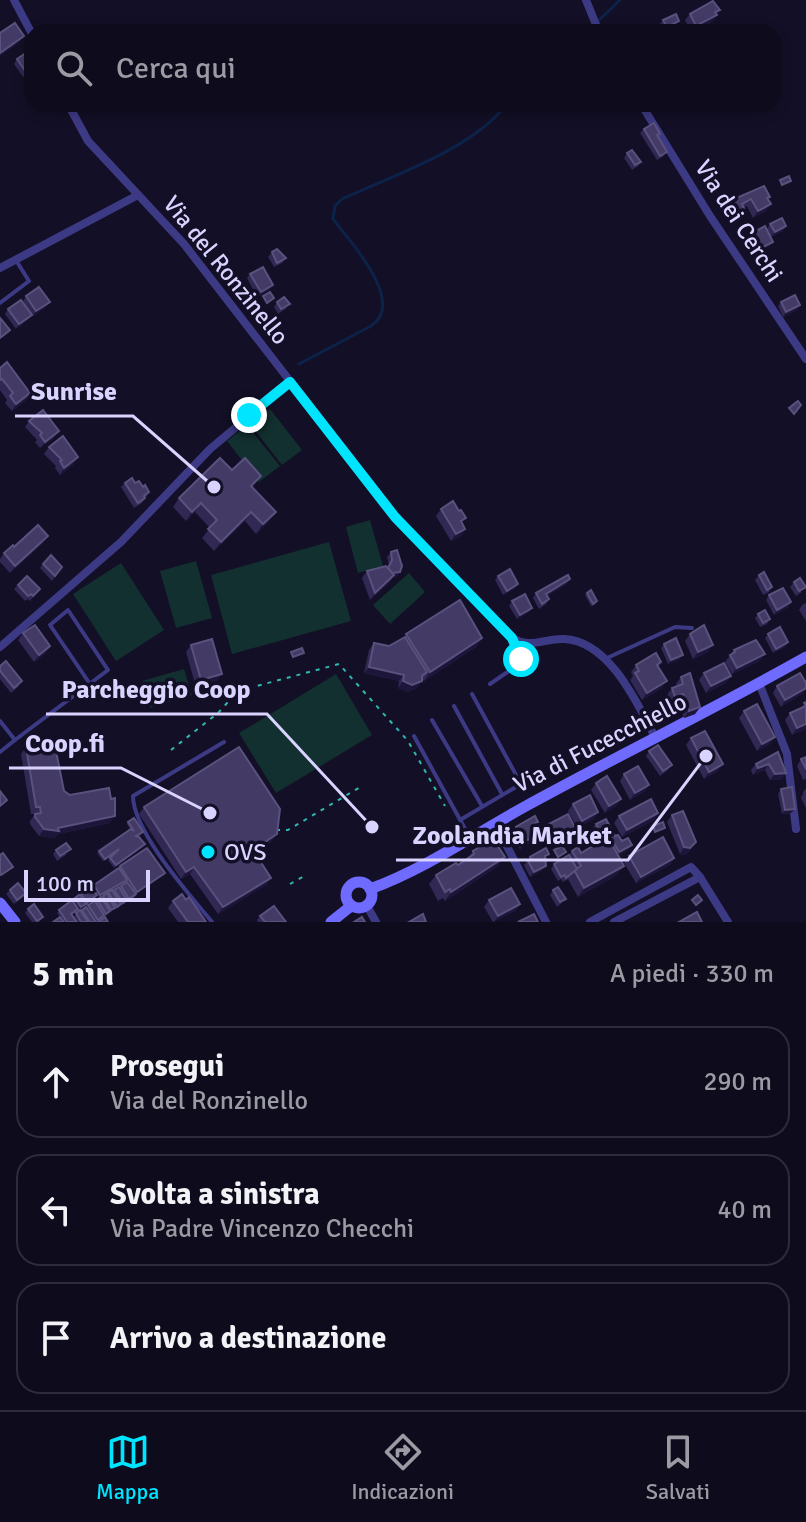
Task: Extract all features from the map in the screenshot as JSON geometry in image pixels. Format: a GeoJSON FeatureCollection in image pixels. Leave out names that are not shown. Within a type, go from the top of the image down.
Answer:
{"type":"FeatureCollection","features":[{"type":"Feature","properties":{"kind":"main road","name":"Via di Fucecchiello"},"geometry":{"type":"LineString","coordinates":[[333,918],[351,906],[346,894],[349,886],[361,883],[370,889],[410,872],[495,823],[806,657]]}},
{"type":"Feature","properties":{"kind":"main road"},"geometry":{"type":"LineString","coordinates":[[351,906],[359,909],[367,906],[372,896],[370,889]]}},
{"type":"Feature","properties":{"kind":"main road"},"geometry":{"type":"LineString","coordinates":[[0,903],[15,922]]}},
{"type":"Feature","properties":{"kind":"street"},"geometry":{"type":"LineString","coordinates":[[14,0],[27,24]]}},
{"type":"Feature","properties":{"kind":"street"},"geometry":{"type":"LineString","coordinates":[[586,0],[596,24]]}},
{"type":"Feature","properties":{"kind":"street","name":"Via del Ronzinello"},"geometry":{"type":"LineString","coordinates":[[72,112],[88,141],[184,244],[395,517],[512,638],[534,644],[573,640],[604,659],[625,681],[656,739]]}},
{"type":"Feature","properties":{"kind":"street","name":"Via dei Cerchi"},"geometry":{"type":"LineString","coordinates":[[646,112],[710,216],[806,359]]}},
{"type":"Feature","properties":{"kind":"street"},"geometry":{"type":"LineString","coordinates":[[0,268],[138,195]]}},
{"type":"Feature","properties":{"kind":"street"},"geometry":{"type":"LineString","coordinates":[[0,647],[121,542],[210,449],[290,382]]}},
{"type":"Feature","properties":{"kind":"street"},"geometry":{"type":"LineString","coordinates":[[759,683],[787,754],[796,829]]}},
{"type":"Feature","properties":{"kind":"street"},"geometry":{"type":"LineString","coordinates":[[495,823],[546,922]]}},
{"type":"Feature","properties":{"kind":"street"},"geometry":{"type":"LineString","coordinates":[[590,922],[691,867],[728,922]]}},
{"type":"Feature","properties":{"kind":"street"},"geometry":{"type":"LineString","coordinates":[[614,922],[700,877]]}},
{"type":"Feature","properties":{"kind":"street"},"geometry":{"type":"LineString","coordinates":[[367,906],[376,922]]}},
{"type":"Feature","properties":{"kind":"lane"},"geometry":{"type":"LineString","coordinates":[[0,303],[29,281],[15,260]]}},
{"type":"Feature","properties":{"kind":"lane"},"geometry":{"type":"LineString","coordinates":[[0,752],[15,740],[90,684],[108,670],[68,610],[50,625],[90,684]]}},
{"type":"Feature","properties":{"kind":"lane"},"geometry":{"type":"LineString","coordinates":[[604,659],[675,627],[692,628]]}},
{"type":"Feature","properties":{"kind":"lane"},"geometry":{"type":"LineString","coordinates":[[490,684],[519,664]]}},
{"type":"Feature","properties":{"kind":"lane"},"geometry":{"type":"LineString","coordinates":[[460,820],[521,784],[472,694]]}},
{"type":"Feature","properties":{"kind":"lane"},"geometry":{"type":"LineString","coordinates":[[454,706],[502,794]]}},
{"type":"Feature","properties":{"kind":"lane"},"geometry":{"type":"LineString","coordinates":[[432,720],[482,806]]}},
{"type":"Feature","properties":{"kind":"lane"},"geometry":{"type":"LineString","coordinates":[[0,721],[15,740]]}},
{"type":"Feature","properties":{"kind":"lane"},"geometry":{"type":"LineString","coordinates":[[414,736],[470,837]]}},
{"type":"Feature","properties":{"kind":"lane"},"geometry":{"type":"LineString","coordinates":[[212,922],[152,844],[133,809],[133,796],[224,742]]}},
{"type":"Feature","properties":{"kind":"path"},"geometry":{"type":"LineString","coordinates":[[171,750],[218,713],[238,691],[339,664],[410,746]]}},
{"type":"Feature","properties":{"kind":"path"},"geometry":{"type":"LineString","coordinates":[[273,829],[288,830],[362,786]]}},
{"type":"Feature","properties":{"kind":"path"},"geometry":{"type":"LineString","coordinates":[[290,884],[306,875]]}},
{"type":"Feature","properties":{"kind":"green space"},"geometry":{"type":"Polygon","coordinates":[[[270,409],[302,450],[282,465],[250,424],[270,409]]]}},
{"type":"Feature","properties":{"kind":"green space"},"geometry":{"type":"Polygon","coordinates":[[[247,425],[280,466],[259,482],[227,441],[247,425]]]}},
{"type":"Feature","properties":{"kind":"green space"},"geometry":{"type":"Polygon","coordinates":[[[370,520],[383,566],[358,573],[346,527],[370,520]]]}},
{"type":"Feature","properties":{"kind":"green space"},"geometry":{"type":"Polygon","coordinates":[[[329,542],[351,621],[232,654],[211,575],[329,542]]]}},
{"type":"Feature","properties":{"kind":"green space"},"geometry":{"type":"Polygon","coordinates":[[[196,561],[212,618],[176,628],[160,571],[196,561]]]}},
{"type":"Feature","properties":{"kind":"green space"},"geometry":{"type":"Polygon","coordinates":[[[121,563],[164,630],[116,661],[73,594],[121,563]]]}},
{"type":"Feature","properties":{"kind":"green space"},"geometry":{"type":"Polygon","coordinates":[[[409,573],[425,592],[390,624],[373,605],[409,573]]]}},
{"type":"Feature","properties":{"kind":"green space"},"geometry":{"type":"Polygon","coordinates":[[[184,669],[192,695],[150,708],[142,681],[184,669]]]}},
{"type":"Feature","properties":{"kind":"green space"},"geometry":{"type":"Polygon","coordinates":[[[336,674],[372,735],[276,793],[239,733],[336,674]]]}},
{"type":"Feature","properties":{"kind":"building"},"geometry":{"type":"Polygon","coordinates":[[[713,1],[720,10],[700,24],[695,24],[690,14],[713,1]]]}},
{"type":"Feature","properties":{"kind":"building"},"geometry":{"type":"Polygon","coordinates":[[[676,14],[679,21],[665,24],[663,20],[676,14]]]}},
{"type":"Feature","properties":{"kind":"building"},"geometry":{"type":"Polygon","coordinates":[[[15,23],[24,36],[0,53],[0,33],[15,23]]]}},
{"type":"Feature","properties":{"kind":"building"},"geometry":{"type":"Polygon","coordinates":[[[24,54],[24,69],[17,59],[24,54]]]}},
{"type":"Feature","properties":{"kind":"building"},"geometry":{"type":"Polygon","coordinates":[[[654,123],[667,152],[660,156],[644,129],[654,123]]]}},
{"type":"Feature","properties":{"kind":"building"},"geometry":{"type":"Polygon","coordinates":[[[632,150],[641,162],[635,165],[627,153],[632,150]]]}},
{"type":"Feature","properties":{"kind":"building"},"geometry":{"type":"Polygon","coordinates":[[[789,176],[791,181],[782,185],[780,180],[789,176]]]}},
{"type":"Feature","properties":{"kind":"building"},"geometry":{"type":"Polygon","coordinates":[[[764,186],[771,204],[758,211],[751,199],[742,204],[744,208],[734,214],[730,212],[725,203],[764,186]]]}},
{"type":"Feature","properties":{"kind":"building"},"geometry":{"type":"Polygon","coordinates":[[[782,218],[786,226],[775,232],[770,224],[782,218]]]}},
{"type":"Feature","properties":{"kind":"building"},"geometry":{"type":"Polygon","coordinates":[[[765,226],[773,242],[759,249],[752,233],[765,226]]]}},
{"type":"Feature","properties":{"kind":"building"},"geometry":{"type":"Polygon","coordinates":[[[277,249],[286,258],[277,263],[272,252],[277,249]]]}},
{"type":"Feature","properties":{"kind":"building"},"geometry":{"type":"Polygon","coordinates":[[[263,267],[273,285],[261,292],[250,274],[263,267]]]}},
{"type":"Feature","properties":{"kind":"building"},"geometry":{"type":"Polygon","coordinates":[[[39,287],[50,302],[36,311],[26,296],[39,287]]]}},
{"type":"Feature","properties":{"kind":"building"},"geometry":{"type":"Polygon","coordinates":[[[270,292],[274,298],[267,303],[263,296],[270,292]]]}},
{"type":"Feature","properties":{"kind":"building"},"geometry":{"type":"Polygon","coordinates":[[[795,295],[800,305],[786,312],[781,302],[795,295]]]}},
{"type":"Feature","properties":{"kind":"building"},"geometry":{"type":"Polygon","coordinates":[[[284,297],[290,304],[281,309],[277,302],[284,297]]]}},
{"type":"Feature","properties":{"kind":"building"},"geometry":{"type":"Polygon","coordinates":[[[21,300],[32,315],[19,324],[8,309],[21,300]]]}},
{"type":"Feature","properties":{"kind":"building"},"geometry":{"type":"Polygon","coordinates":[[[0,318],[10,330],[0,338],[0,318]]]}},
{"type":"Feature","properties":{"kind":"building"},"geometry":{"type":"Polygon","coordinates":[[[7,362],[30,393],[16,404],[10,396],[13,393],[0,380],[0,368],[7,362]]]}},
{"type":"Feature","properties":{"kind":"building"},"geometry":{"type":"Polygon","coordinates":[[[798,401],[801,405],[794,414],[789,408],[798,401]]]}},
{"type":"Feature","properties":{"kind":"building"},"geometry":{"type":"Polygon","coordinates":[[[43,410],[59,431],[45,442],[40,435],[42,433],[29,421],[43,410]]]}},
{"type":"Feature","properties":{"kind":"building"},"geometry":{"type":"Polygon","coordinates":[[[63,436],[78,457],[64,468],[62,460],[49,447],[63,436]]]}},
{"type":"Feature","properties":{"kind":"building"},"geometry":{"type":"Polygon","coordinates":[[[220,458],[232,470],[245,458],[261,476],[251,486],[276,512],[263,524],[251,512],[221,542],[208,529],[217,520],[201,503],[192,512],[179,498],[220,458]]]}},
{"type":"Feature","properties":{"kind":"building"},"geometry":{"type":"Polygon","coordinates":[[[132,478],[135,483],[139,481],[143,487],[145,485],[149,492],[138,503],[125,483],[132,478]]]}},
{"type":"Feature","properties":{"kind":"building"},"geometry":{"type":"Polygon","coordinates":[[[453,501],[466,518],[461,521],[465,529],[456,534],[441,509],[453,501]]]}},
{"type":"Feature","properties":{"kind":"building"},"geometry":{"type":"Polygon","coordinates":[[[38,525],[48,536],[15,566],[4,553],[38,525]]]}},
{"type":"Feature","properties":{"kind":"building"},"geometry":{"type":"Polygon","coordinates":[[[397,550],[402,566],[400,572],[392,573],[388,568],[392,560],[391,552],[397,550]]]}},
{"type":"Feature","properties":{"kind":"building"},"geometry":{"type":"Polygon","coordinates":[[[51,555],[62,567],[55,576],[43,564],[51,555]]]}},
{"type":"Feature","properties":{"kind":"building"},"geometry":{"type":"Polygon","coordinates":[[[386,566],[394,575],[375,593],[367,571],[386,566]]]}},
{"type":"Feature","properties":{"kind":"building"},"geometry":{"type":"Polygon","coordinates":[[[510,569],[518,584],[507,591],[498,576],[510,569]]]}},
{"type":"Feature","properties":{"kind":"building"},"geometry":{"type":"Polygon","coordinates":[[[764,572],[772,587],[767,590],[759,575],[764,572]]]}},
{"type":"Feature","properties":{"kind":"building"},"geometry":{"type":"Polygon","coordinates":[[[568,575],[570,579],[546,594],[549,599],[542,604],[536,593],[568,575]]]}},
{"type":"Feature","properties":{"kind":"building"},"geometry":{"type":"Polygon","coordinates":[[[27,576],[40,589],[33,596],[28,596],[18,585],[27,576]]]}},
{"type":"Feature","properties":{"kind":"building"},"geometry":{"type":"Polygon","coordinates":[[[800,578],[806,587],[799,591],[794,582],[800,578]]]}},
{"type":"Feature","properties":{"kind":"building"},"geometry":{"type":"Polygon","coordinates":[[[783,588],[791,602],[777,610],[769,595],[783,588]]]}},
{"type":"Feature","properties":{"kind":"building"},"geometry":{"type":"Polygon","coordinates":[[[591,590],[597,601],[593,604],[587,593],[591,590]]]}},
{"type":"Feature","properties":{"kind":"building"},"geometry":{"type":"Polygon","coordinates":[[[525,594],[532,608],[520,615],[512,601],[525,594]]]}},
{"type":"Feature","properties":{"kind":"building"},"geometry":{"type":"Polygon","coordinates":[[[460,600],[482,638],[430,672],[406,634],[460,600]]]}},
{"type":"Feature","properties":{"kind":"building"},"geometry":{"type":"Polygon","coordinates":[[[765,610],[770,619],[763,623],[758,614],[765,610]]]}},
{"type":"Feature","properties":{"kind":"building"},"geometry":{"type":"Polygon","coordinates":[[[35,625],[50,646],[39,655],[23,633],[35,625]]]}},
{"type":"Feature","properties":{"kind":"building"},"geometry":{"type":"Polygon","coordinates":[[[704,625],[713,645],[698,652],[690,634],[704,625]]]}},
{"type":"Feature","properties":{"kind":"building"},"geometry":{"type":"Polygon","coordinates":[[[780,627],[788,642],[776,649],[768,634],[780,627]]]}},
{"type":"Feature","properties":{"kind":"building"},"geometry":{"type":"Polygon","coordinates":[[[405,637],[427,672],[422,676],[422,681],[412,685],[403,681],[404,675],[369,667],[374,643],[389,646],[405,637]]]}},
{"type":"Feature","properties":{"kind":"building"},"geometry":{"type":"Polygon","coordinates":[[[676,638],[683,655],[671,660],[664,644],[676,638]]]}},
{"type":"Feature","properties":{"kind":"building"},"geometry":{"type":"Polygon","coordinates":[[[212,639],[222,674],[201,680],[191,645],[212,639]]]}},
{"type":"Feature","properties":{"kind":"building"},"geometry":{"type":"Polygon","coordinates":[[[756,640],[765,654],[737,668],[730,655],[756,640]]]}},
{"type":"Feature","properties":{"kind":"building"},"geometry":{"type":"Polygon","coordinates":[[[302,648],[304,653],[293,657],[291,652],[302,648]]]}},
{"type":"Feature","properties":{"kind":"building"},"geometry":{"type":"Polygon","coordinates":[[[656,653],[661,662],[657,665],[667,681],[647,693],[635,673],[639,671],[636,665],[656,653]]]}},
{"type":"Feature","properties":{"kind":"building"},"geometry":{"type":"Polygon","coordinates":[[[6,661],[22,681],[14,688],[0,671],[0,666],[6,661]]]}},
{"type":"Feature","properties":{"kind":"building"},"geometry":{"type":"Polygon","coordinates":[[[724,663],[731,676],[711,686],[704,673],[724,663]]]}},
{"type":"Feature","properties":{"kind":"building"},"geometry":{"type":"Polygon","coordinates":[[[690,673],[700,707],[689,711],[683,694],[675,697],[672,688],[683,684],[681,677],[690,673]]]}},
{"type":"Feature","properties":{"kind":"building"},"geometry":{"type":"Polygon","coordinates":[[[800,673],[806,688],[785,700],[777,686],[800,673]]]}},
{"type":"Feature","properties":{"kind":"building"},"geometry":{"type":"Polygon","coordinates":[[[757,704],[775,737],[762,744],[744,711],[757,704]]]}},
{"type":"Feature","properties":{"kind":"building"},"geometry":{"type":"Polygon","coordinates":[[[806,706],[806,724],[797,728],[790,713],[806,706]]]}},
{"type":"Feature","properties":{"kind":"building"},"geometry":{"type":"Polygon","coordinates":[[[705,731],[723,764],[709,772],[691,738],[705,731]]]}},
{"type":"Feature","properties":{"kind":"building"},"geometry":{"type":"Polygon","coordinates":[[[54,741],[64,791],[70,795],[109,788],[111,799],[115,798],[115,816],[58,828],[59,831],[44,829],[35,817],[35,814],[41,813],[40,807],[36,807],[26,747],[35,745],[34,742],[54,741]]]}},
{"type":"Feature","properties":{"kind":"building"},"geometry":{"type":"Polygon","coordinates":[[[658,745],[672,765],[663,771],[649,751],[658,745]]]}},
{"type":"Feature","properties":{"kind":"building"},"geometry":{"type":"Polygon","coordinates":[[[239,747],[280,809],[277,834],[253,850],[271,878],[223,907],[194,867],[186,872],[144,807],[239,747]]]}},
{"type":"Feature","properties":{"kind":"building"},"geometry":{"type":"Polygon","coordinates":[[[778,752],[786,773],[775,774],[769,764],[758,768],[756,764],[778,752]]]}},
{"type":"Feature","properties":{"kind":"building"},"geometry":{"type":"Polygon","coordinates":[[[638,766],[649,785],[635,793],[624,774],[638,766]]]}},
{"type":"Feature","properties":{"kind":"building"},"geometry":{"type":"Polygon","coordinates":[[[607,776],[621,799],[609,806],[596,783],[607,776]]]}},
{"type":"Feature","properties":{"kind":"building"},"geometry":{"type":"Polygon","coordinates":[[[792,787],[795,809],[785,810],[781,789],[792,787]]]}},
{"type":"Feature","properties":{"kind":"building"},"geometry":{"type":"Polygon","coordinates":[[[0,791],[7,800],[0,806],[0,791]]]}},
{"type":"Feature","properties":{"kind":"building"},"geometry":{"type":"Polygon","coordinates":[[[590,795],[598,812],[582,821],[573,804],[590,795]]]}},
{"type":"Feature","properties":{"kind":"building"},"geometry":{"type":"Polygon","coordinates":[[[651,799],[658,813],[627,830],[619,816],[651,799]]]}},
{"type":"Feature","properties":{"kind":"building"},"geometry":{"type":"Polygon","coordinates":[[[683,811],[696,842],[690,848],[684,847],[672,815],[683,811]]]}},
{"type":"Feature","properties":{"kind":"building"},"geometry":{"type":"Polygon","coordinates":[[[568,814],[575,828],[556,838],[549,824],[568,814]]]}},
{"type":"Feature","properties":{"kind":"building"},"geometry":{"type":"Polygon","coordinates":[[[535,816],[538,822],[533,824],[539,834],[524,842],[516,827],[535,816]]]}},
{"type":"Feature","properties":{"kind":"building"},"geometry":{"type":"Polygon","coordinates":[[[134,818],[143,832],[136,836],[145,844],[116,865],[110,858],[119,849],[105,859],[99,851],[131,829],[134,831],[128,822],[134,818]]]}},
{"type":"Feature","properties":{"kind":"building"},"geometry":{"type":"Polygon","coordinates":[[[606,819],[615,836],[618,835],[622,841],[628,838],[632,845],[619,852],[609,834],[600,839],[596,824],[606,819]]]}},
{"type":"Feature","properties":{"kind":"building"},"geometry":{"type":"Polygon","coordinates":[[[663,822],[665,828],[655,832],[653,826],[663,822]]]}},
{"type":"Feature","properties":{"kind":"building"},"geometry":{"type":"Polygon","coordinates":[[[608,837],[624,866],[584,888],[574,870],[581,866],[572,851],[578,847],[581,853],[608,837]]]}},
{"type":"Feature","properties":{"kind":"building"},"geometry":{"type":"Polygon","coordinates":[[[663,837],[674,858],[641,877],[629,856],[663,837]]]}},
{"type":"Feature","properties":{"kind":"building"},"geometry":{"type":"Polygon","coordinates":[[[493,839],[505,857],[451,892],[450,889],[445,892],[436,875],[456,863],[458,865],[493,839]]]}},
{"type":"Feature","properties":{"kind":"building"},"geometry":{"type":"Polygon","coordinates":[[[66,843],[71,849],[60,856],[56,850],[66,843]]]}},
{"type":"Feature","properties":{"kind":"building"},"geometry":{"type":"Polygon","coordinates":[[[562,846],[566,852],[558,857],[554,850],[562,846]]]}},
{"type":"Feature","properties":{"kind":"building"},"geometry":{"type":"Polygon","coordinates":[[[147,848],[165,873],[137,892],[120,866],[147,848]]]}},
{"type":"Feature","properties":{"kind":"building"},"geometry":{"type":"Polygon","coordinates":[[[546,848],[549,854],[545,856],[546,866],[534,872],[528,861],[530,857],[546,848]]]}},
{"type":"Feature","properties":{"kind":"building"},"geometry":{"type":"Polygon","coordinates":[[[3,853],[13,867],[1,875],[0,855],[3,853]]]}},
{"type":"Feature","properties":{"kind":"building"},"geometry":{"type":"Polygon","coordinates":[[[569,855],[577,869],[566,878],[565,875],[561,877],[554,864],[569,855]]]}},
{"type":"Feature","properties":{"kind":"building"},"geometry":{"type":"Polygon","coordinates":[[[119,868],[127,880],[100,895],[94,885],[119,868]]]}},
{"type":"Feature","properties":{"kind":"building"},"geometry":{"type":"Polygon","coordinates":[[[127,882],[136,894],[129,899],[121,886],[127,882]]]}},
{"type":"Feature","properties":{"kind":"building"},"geometry":{"type":"Polygon","coordinates":[[[18,883],[26,893],[17,900],[10,890],[18,883]]]}},
{"type":"Feature","properties":{"kind":"building"},"geometry":{"type":"Polygon","coordinates":[[[91,886],[97,895],[87,903],[81,894],[91,886]]]}},
{"type":"Feature","properties":{"kind":"building"},"geometry":{"type":"Polygon","coordinates":[[[119,887],[127,900],[123,903],[114,890],[119,887]]]}},
{"type":"Feature","properties":{"kind":"building"},"geometry":{"type":"Polygon","coordinates":[[[558,887],[566,899],[560,902],[553,890],[558,887]]]}},
{"type":"Feature","properties":{"kind":"building"},"geometry":{"type":"Polygon","coordinates":[[[511,888],[520,904],[498,916],[489,900],[511,888]]]}},
{"type":"Feature","properties":{"kind":"building"},"geometry":{"type":"Polygon","coordinates":[[[112,890],[121,904],[117,907],[108,892],[112,890]]]}},
{"type":"Feature","properties":{"kind":"building"},"geometry":{"type":"Polygon","coordinates":[[[107,893],[115,908],[111,910],[103,896],[107,893]]]}},
{"type":"Feature","properties":{"kind":"building"},"geometry":{"type":"Polygon","coordinates":[[[80,894],[86,904],[81,907],[75,898],[80,894]]]}},
{"type":"Feature","properties":{"kind":"building"},"geometry":{"type":"Polygon","coordinates":[[[182,894],[186,900],[189,897],[206,922],[188,922],[173,901],[182,894]]]}},
{"type":"Feature","properties":{"kind":"building"},"geometry":{"type":"Polygon","coordinates":[[[698,895],[702,900],[696,905],[692,900],[698,895]]]}},
{"type":"Feature","properties":{"kind":"building"},"geometry":{"type":"Polygon","coordinates":[[[101,897],[110,911],[106,914],[97,900],[101,897]]]}},
{"type":"Feature","properties":{"kind":"building"},"geometry":{"type":"Polygon","coordinates":[[[72,900],[78,909],[71,914],[77,922],[67,922],[59,910],[72,900]]]}},
{"type":"Feature","properties":{"kind":"building"},"geometry":{"type":"Polygon","coordinates":[[[95,901],[104,915],[98,920],[88,905],[95,901]]]}},
{"type":"Feature","properties":{"kind":"building"},"geometry":{"type":"Polygon","coordinates":[[[34,904],[43,917],[37,921],[28,909],[34,904]]]}},
{"type":"Feature","properties":{"kind":"building"},"geometry":{"type":"Polygon","coordinates":[[[274,906],[286,922],[265,922],[260,916],[274,906]]]}},
{"type":"Feature","properties":{"kind":"building"},"geometry":{"type":"Polygon","coordinates":[[[86,907],[96,922],[90,922],[82,910],[86,907]]]}},
{"type":"Feature","properties":{"kind":"building"},"geometry":{"type":"Polygon","coordinates":[[[80,910],[88,922],[81,922],[76,913],[80,910]]]}},
{"type":"Feature","properties":{"kind":"building"},"geometry":{"type":"Polygon","coordinates":[[[697,912],[702,922],[679,922],[697,912]]]}},
{"type":"Feature","properties":{"kind":"building"},"geometry":{"type":"Polygon","coordinates":[[[423,914],[426,922],[409,922],[423,914]]]}},
{"type":"Feature","properties":{"kind":"building"},"geometry":{"type":"Polygon","coordinates":[[[534,914],[538,922],[518,922],[534,914]]]}},
{"type":"Feature","properties":{"kind":"waterway"},"geometry":{"type":"LineString","coordinates":[[595,24],[620,0]]}},
{"type":"Feature","properties":{"kind":"waterway"},"geometry":{"type":"LineString","coordinates":[[299,364],[371,326],[380,316],[383,303],[372,272],[333,219],[335,206],[342,199],[453,148],[500,112]]}},
{"type":"Feature","properties":{"kind":"place","name":"Sunrise"},"geometry":{"type":"Point","coordinates":[214,487]}},
{"type":"Feature","properties":{"kind":"place","name":"Zoolandia Market"},"geometry":{"type":"Point","coordinates":[706,756]}},
{"type":"Feature","properties":{"kind":"place","name":"Coop.fi"},"geometry":{"type":"Point","coordinates":[210,813]}},
{"type":"Feature","properties":{"kind":"place","name":"Parcheggio Coop"},"geometry":{"type":"Point","coordinates":[372,827]}},
{"type":"Feature","properties":{"kind":"place","name":"OVS"},"geometry":{"type":"Point","coordinates":[208,852]}},
{"type":"Feature","properties":{"kind":"route"},"geometry":{"type":"LineString","coordinates":[[249,415],[290,382],[395,517],[512,638],[521,659]]}}]}
